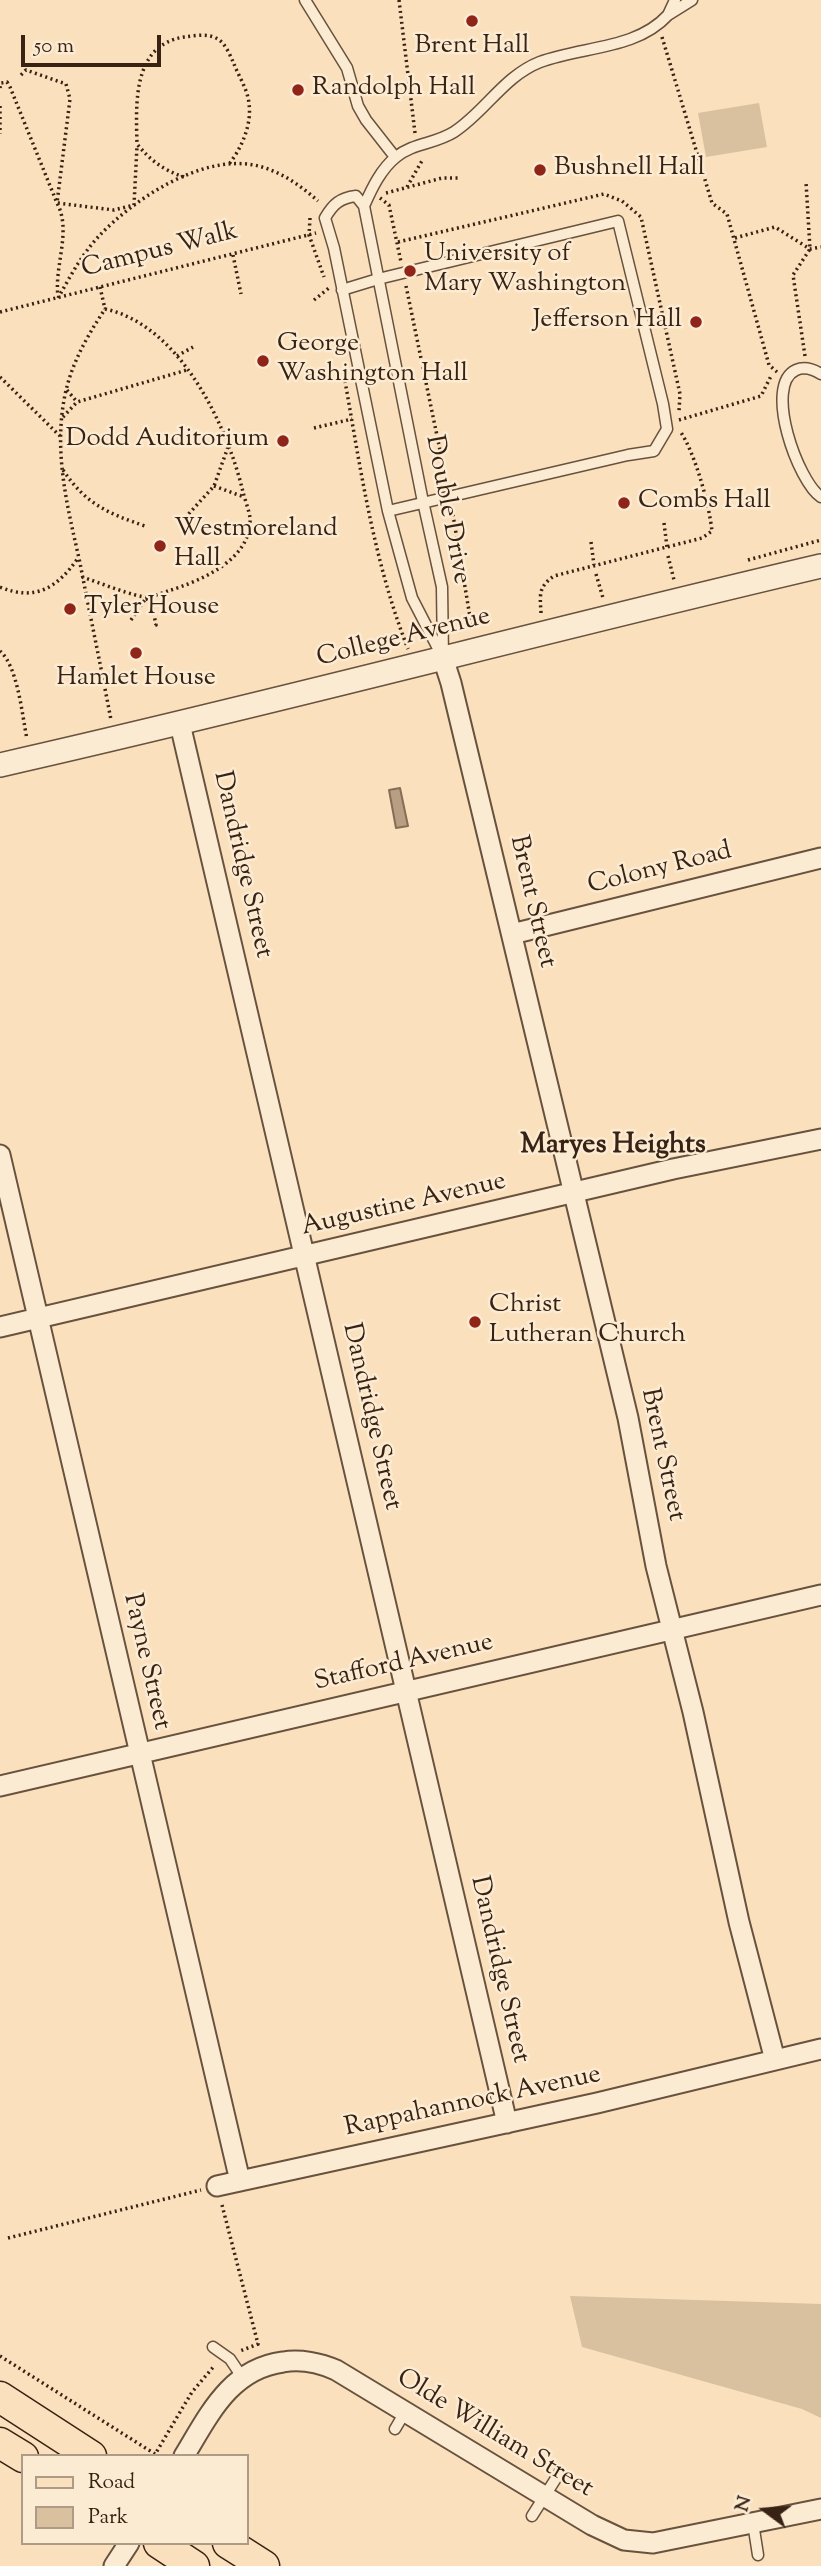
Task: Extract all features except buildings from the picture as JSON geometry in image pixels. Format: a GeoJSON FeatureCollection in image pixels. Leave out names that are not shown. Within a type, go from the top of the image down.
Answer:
{"type":"FeatureCollection","features":[{"type":"Feature","properties":{"kind":"main road"},"geometry":{"type":"LineString","coordinates":[[0,2397],[88,2454]]}},
{"type":"Feature","properties":{"kind":"main road"},"geometry":{"type":"LineString","coordinates":[[0,2442],[21,2456]]}},
{"type":"Feature","properties":{"kind":"main road"},"geometry":{"type":"LineString","coordinates":[[162,2545],[194,2566]]}},
{"type":"Feature","properties":{"kind":"main road"},"geometry":{"type":"LineString","coordinates":[[231,2545],[264,2566]]}},
{"type":"Feature","properties":{"kind":"street","name":"College Avenue"},"geometry":{"type":"LineString","coordinates":[[0,765],[180,724],[821,566]]}},
{"type":"Feature","properties":{"kind":"street","name":"Brent Street"},"geometry":{"type":"LineString","coordinates":[[443,658],[628,1418],[656,1566],[693,1712],[738,1922],[775,2060]]}},
{"type":"Feature","properties":{"kind":"street","name":"Dandridge Street"},"geometry":{"type":"LineString","coordinates":[[180,724],[507,2123]]}},
{"type":"Feature","properties":{"kind":"street","name":"Colony Road"},"geometry":{"type":"LineString","coordinates":[[512,934],[821,858]]}},
{"type":"Feature","properties":{"kind":"street","name":"Augustine Avenue"},"geometry":{"type":"LineString","coordinates":[[0,1327],[673,1169],[821,1139]]}},
{"type":"Feature","properties":{"kind":"street","name":"Payne Street"},"geometry":{"type":"LineString","coordinates":[[0,1155],[240,2181]]}},
{"type":"Feature","properties":{"kind":"street","name":"Stafford Avenue"},"geometry":{"type":"LineString","coordinates":[[0,1786],[821,1595]]}},
{"type":"Feature","properties":{"kind":"street","name":"Rappahannock Avenue"},"geometry":{"type":"LineString","coordinates":[[217,2186],[597,2104],[821,2049]]}},
{"type":"Feature","properties":{"kind":"street","name":"Olde William Street"},"geometry":{"type":"LineString","coordinates":[[185,2454],[220,2398],[242,2377],[264,2365],[284,2362],[323,2365],[336,2370],[608,2533],[635,2542],[659,2542],[821,2509]]}},
{"type":"Feature","properties":{"kind":"street"},"geometry":{"type":"LineString","coordinates":[[114,2566],[128,2545]]}},
{"type":"Feature","properties":{"kind":"lane"},"geometry":{"type":"LineString","coordinates":[[305,0],[347,68],[358,106],[395,158]]}},
{"type":"Feature","properties":{"kind":"lane"},"geometry":{"type":"LineString","coordinates":[[329,230],[325,218],[332,205],[356,196],[364,206],[384,169],[395,158],[416,145],[433,143],[452,133],[474,118],[495,93],[519,74],[536,63],[560,55],[642,36],[658,27],[675,0]]}},
{"type":"Feature","properties":{"kind":"lane"},"geometry":{"type":"LineString","coordinates":[[668,15],[692,0]]}},
{"type":"Feature","properties":{"kind":"lane","name":"Double Drive"},"geometry":{"type":"LineString","coordinates":[[364,206],[442,587],[443,658]]}},
{"type":"Feature","properties":{"kind":"lane"},"geometry":{"type":"LineString","coordinates":[[342,289],[618,221],[663,404],[667,429],[654,451],[388,511]]}},
{"type":"Feature","properties":{"kind":"lane","name":"Double Drive"},"geometry":{"type":"LineString","coordinates":[[329,230],[388,511],[412,598],[443,658]]}},
{"type":"Feature","properties":{"kind":"lane"},"geometry":{"type":"LineString","coordinates":[[821,374],[807,368],[798,368],[786,379],[782,400],[796,462],[803,478],[821,497]]}},
{"type":"Feature","properties":{"kind":"lane"},"geometry":{"type":"LineString","coordinates":[[213,2347],[230,2359],[242,2377]]}},
{"type":"Feature","properties":{"kind":"lane"},"geometry":{"type":"LineString","coordinates":[[395,2429],[405,2412]]}},
{"type":"Feature","properties":{"kind":"lane"},"geometry":{"type":"LineString","coordinates":[[532,2516],[560,2472]]}},
{"type":"Feature","properties":{"kind":"lane"},"geometry":{"type":"LineString","coordinates":[[753,2523],[758,2555]]}},
{"type":"Feature","properties":{"kind":"path"},"geometry":{"type":"LineString","coordinates":[[399,0],[416,145]]}},
{"type":"Feature","properties":{"kind":"path"},"geometry":{"type":"LineString","coordinates":[[134,205],[138,84],[142,70],[152,54],[177,38],[206,35],[218,38],[229,51],[250,106],[240,150],[229,164]]}},
{"type":"Feature","properties":{"kind":"path"},"geometry":{"type":"LineString","coordinates":[[661,35],[712,204],[727,214],[735,238],[769,365],[786,379]]}},
{"type":"Feature","properties":{"kind":"path"},"geometry":{"type":"LineString","coordinates":[[21,75],[26,70],[66,84],[71,99],[57,203]]}},
{"type":"Feature","properties":{"kind":"path"},"geometry":{"type":"LineString","coordinates":[[0,88],[1,83],[7,82],[10,87],[62,211],[56,283],[58,298]]}},
{"type":"Feature","properties":{"kind":"path"},"geometry":{"type":"LineString","coordinates":[[0,106],[0,134]]}},
{"type":"Feature","properties":{"kind":"path"},"geometry":{"type":"LineString","coordinates":[[407,187],[433,143]]}},
{"type":"Feature","properties":{"kind":"path"},"geometry":{"type":"LineString","coordinates":[[137,144],[149,159],[169,172],[184,177]]}},
{"type":"Feature","properties":{"kind":"path"},"geometry":{"type":"LineString","coordinates":[[58,298],[74,268],[98,237],[134,205],[184,177],[221,164],[254,165],[295,181],[318,201]]}},
{"type":"Feature","properties":{"kind":"path"},"geometry":{"type":"LineString","coordinates":[[377,195],[442,178],[460,178]]}},
{"type":"Feature","properties":{"kind":"path"},"geometry":{"type":"LineString","coordinates":[[806,182],[810,249],[793,275],[807,368]]}},
{"type":"Feature","properties":{"kind":"path"},"geometry":{"type":"LineString","coordinates":[[397,243],[604,194],[622,201],[641,217],[680,394],[678,429],[672,438]]}},
{"type":"Feature","properties":{"kind":"path"},"geometry":{"type":"LineString","coordinates":[[57,203],[114,210],[134,205]]}},
{"type":"Feature","properties":{"kind":"path"},"geometry":{"type":"LineString","coordinates":[[735,238],[775,227],[810,249],[821,247]]}},
{"type":"Feature","properties":{"kind":"path","name":"Campus Walk"},"geometry":{"type":"LineString","coordinates":[[0,312],[329,230]]}},
{"type":"Feature","properties":{"kind":"path"},"geometry":{"type":"LineString","coordinates":[[233,254],[241,293]]}},
{"type":"Feature","properties":{"kind":"path"},"geometry":{"type":"LineString","coordinates":[[100,287],[105,309],[79,351],[66,389],[60,436],[61,469],[111,720]]}},
{"type":"Feature","properties":{"kind":"path"},"geometry":{"type":"LineString","coordinates":[[105,309],[131,319],[149,331],[177,356],[204,394],[229,445],[250,519],[246,538],[230,559],[213,574],[146,598],[131,620]]}},
{"type":"Feature","properties":{"kind":"path"},"geometry":{"type":"LineString","coordinates":[[177,356],[193,347]]}},
{"type":"Feature","properties":{"kind":"path"},"geometry":{"type":"LineString","coordinates":[[61,420],[76,402],[187,370]]}},
{"type":"Feature","properties":{"kind":"path"},"geometry":{"type":"LineString","coordinates":[[679,420],[761,396],[775,370]]}},
{"type":"Feature","properties":{"kind":"path"},"geometry":{"type":"LineString","coordinates":[[0,377],[60,436]]}},
{"type":"Feature","properties":{"kind":"path"},"geometry":{"type":"LineString","coordinates":[[66,389],[76,402]]}},
{"type":"Feature","properties":{"kind":"path"},"geometry":{"type":"LineString","coordinates":[[314,428],[352,419]]}},
{"type":"Feature","properties":{"kind":"path"},"geometry":{"type":"LineString","coordinates":[[541,615],[540,596],[543,583],[554,576],[702,538],[712,531],[710,515],[689,444],[678,429]]}},
{"type":"Feature","properties":{"kind":"path"},"geometry":{"type":"LineString","coordinates":[[185,518],[214,486],[229,445]]}},
{"type":"Feature","properties":{"kind":"path"},"geometry":{"type":"LineString","coordinates":[[61,469],[86,499],[115,516],[145,526]]}},
{"type":"Feature","properties":{"kind":"path"},"geometry":{"type":"LineString","coordinates":[[214,486],[244,496]]}},
{"type":"Feature","properties":{"kind":"path"},"geometry":{"type":"LineString","coordinates":[[664,523],[667,547]]}},
{"type":"Feature","properties":{"kind":"path"},"geometry":{"type":"LineString","coordinates":[[591,542],[594,565]]}},
{"type":"Feature","properties":{"kind":"path"},"geometry":{"type":"LineString","coordinates":[[668,556],[674,580]]}},
{"type":"Feature","properties":{"kind":"path"},"geometry":{"type":"LineString","coordinates":[[0,587],[29,593],[43,591],[62,579],[78,558]]}},
{"type":"Feature","properties":{"kind":"path"},"geometry":{"type":"LineString","coordinates":[[596,574],[604,600]]}},
{"type":"Feature","properties":{"kind":"path"},"geometry":{"type":"LineString","coordinates":[[82,577],[146,598],[152,605],[156,625],[152,626]]}},
{"type":"Feature","properties":{"kind":"path"},"geometry":{"type":"LineString","coordinates":[[0,651],[6,656],[13,674],[27,739]]}},
{"type":"Feature","properties":{"kind":"path"},"geometry":{"type":"LineString","coordinates":[[8,2238],[217,2186],[258,2344],[240,2351]]}},
{"type":"Feature","properties":{"kind":"path"},"geometry":{"type":"LineString","coordinates":[[0,2356],[153,2454]]}},
{"type":"Feature","properties":{"kind":"path"},"geometry":{"type":"LineString","coordinates":[[156,2454],[192,2392],[217,2364]]}},
{"type":"Feature","properties":{"kind":"green space"},"geometry":{"type":"Polygon","coordinates":[[[759,103],[767,147],[706,157],[698,113],[759,103]]]}},
{"type":"Feature","properties":{"kind":"green space"},"geometry":{"type":"Polygon","coordinates":[[[570,2296],[821,2304],[821,2418],[802,2409],[582,2347],[570,2296]]]}},
{"type":"Feature","properties":{"kind":"shaded area"},"geometry":{"type":"Polygon","coordinates":[[[400,788],[408,826],[396,828],[389,790],[400,788]]]}},
{"type":"Feature","properties":{"kind":"place","name":"Brent Hall"},"geometry":{"type":"Point","coordinates":[472,21]}},
{"type":"Feature","properties":{"kind":"place","name":"Randolph Hall"},"geometry":{"type":"Point","coordinates":[298,90]}},
{"type":"Feature","properties":{"kind":"place","name":"Bushnell Hall"},"geometry":{"type":"Point","coordinates":[540,170]}},
{"type":"Feature","properties":{"kind":"place","name":"University of Mary Washington"},"geometry":{"type":"Point","coordinates":[410,271]}},
{"type":"Feature","properties":{"kind":"place","name":"Jefferson Hall"},"geometry":{"type":"Point","coordinates":[696,322]}},
{"type":"Feature","properties":{"kind":"place","name":"George Washington Hall"},"geometry":{"type":"Point","coordinates":[263,361]}},
{"type":"Feature","properties":{"kind":"place","name":"Dodd Auditorium"},"geometry":{"type":"Point","coordinates":[283,441]}},
{"type":"Feature","properties":{"kind":"place","name":"Combs Hall"},"geometry":{"type":"Point","coordinates":[624,503]}},
{"type":"Feature","properties":{"kind":"place","name":"Westmoreland Hall"},"geometry":{"type":"Point","coordinates":[160,546]}},
{"type":"Feature","properties":{"kind":"place","name":"Tyler House"},"geometry":{"type":"Point","coordinates":[70,609]}},
{"type":"Feature","properties":{"kind":"place","name":"Hamlet House"},"geometry":{"type":"Point","coordinates":[136,653]}},
{"type":"Feature","properties":{"kind":"place","name":"Christ Lutheran Church"},"geometry":{"type":"Point","coordinates":[475,1322]}},
{"type":"Feature","properties":{"kind":"district","name":"Maryes Heights"},"geometry":{"type":"Point","coordinates":[613,1147]}}]}
